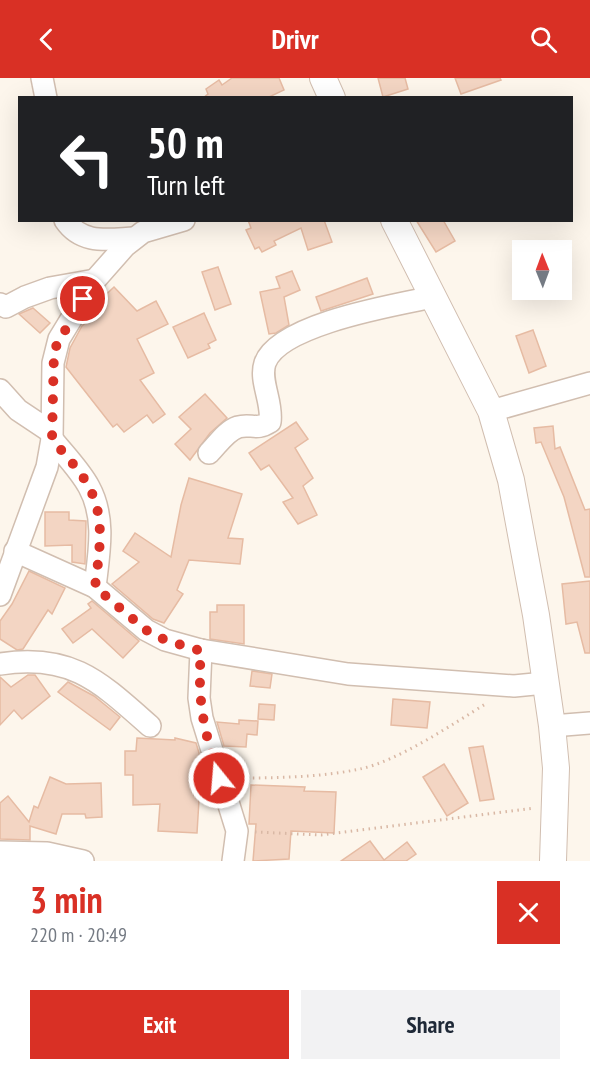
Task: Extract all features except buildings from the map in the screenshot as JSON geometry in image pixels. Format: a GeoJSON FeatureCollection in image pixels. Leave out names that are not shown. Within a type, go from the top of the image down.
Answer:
{"type":"FeatureCollection","features":[{"type":"Feature","properties":{"kind":"street"},"geometry":{"type":"LineString","coordinates":[[42,78],[46,96]]}},
{"type":"Feature","properties":{"kind":"street"},"geometry":{"type":"LineString","coordinates":[[323,78],[331,96]]}},
{"type":"Feature","properties":{"kind":"street"},"geometry":{"type":"LineString","coordinates":[[66,222],[76,233],[94,240],[134,238]]}},
{"type":"Feature","properties":{"kind":"street"},"geometry":{"type":"LineString","coordinates":[[0,595],[47,467],[52,436],[54,350],[59,339],[95,280],[134,238],[143,232],[177,222]]}},
{"type":"Feature","properties":{"kind":"street"},"geometry":{"type":"LineString","coordinates":[[395,222],[491,411],[511,480],[536,615],[552,726],[556,768],[553,861]]}},
{"type":"Feature","properties":{"kind":"street"},"geometry":{"type":"LineString","coordinates":[[0,304],[6,307],[50,288],[95,280]]}},
{"type":"Feature","properties":{"kind":"street"},"geometry":{"type":"LineString","coordinates":[[209,453],[229,432],[240,426],[261,428],[270,422],[272,412],[264,364],[271,352],[284,341],[300,332],[335,320],[433,297]]}},
{"type":"Feature","properties":{"kind":"street"},"geometry":{"type":"LineString","coordinates":[[491,411],[590,383]]}},
{"type":"Feature","properties":{"kind":"street"},"geometry":{"type":"LineString","coordinates":[[0,390],[18,410],[52,436],[89,486],[97,506],[101,529],[95,587]]}},
{"type":"Feature","properties":{"kind":"street"},"geometry":{"type":"LineString","coordinates":[[15,551],[95,587],[146,630],[165,640],[201,651],[348,674],[514,686],[545,683]]}},
{"type":"Feature","properties":{"kind":"street"},"geometry":{"type":"LineString","coordinates":[[201,651],[199,698],[202,718],[237,831],[233,861]]}},
{"type":"Feature","properties":{"kind":"street"},"geometry":{"type":"LineString","coordinates":[[0,664],[34,661],[60,663],[81,673],[114,695],[150,726]]}},
{"type":"Feature","properties":{"kind":"street"},"geometry":{"type":"LineString","coordinates":[[552,726],[590,723]]}},
{"type":"Feature","properties":{"kind":"street"},"geometry":{"type":"LineString","coordinates":[[0,852],[46,852],[83,861]]}},
{"type":"Feature","properties":{"kind":"path"},"geometry":{"type":"LineString","coordinates":[[219,778],[318,774],[361,769],[387,759],[441,732],[514,686]]}},
{"type":"Feature","properties":{"kind":"path"},"geometry":{"type":"LineString","coordinates":[[237,831],[321,835],[555,806]]}},
{"type":"Feature","properties":{"kind":"route"},"geometry":{"type":"LineString","coordinates":[[83,299],[54,350],[52,439],[89,486],[97,506],[101,529],[95,587],[146,630],[165,640],[201,651],[199,698],[202,718],[219,778]]}}]}
